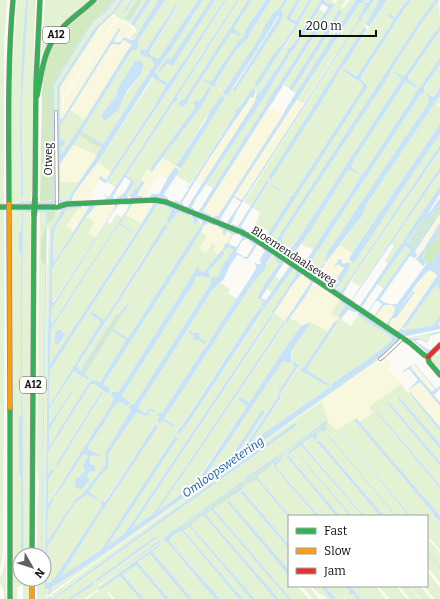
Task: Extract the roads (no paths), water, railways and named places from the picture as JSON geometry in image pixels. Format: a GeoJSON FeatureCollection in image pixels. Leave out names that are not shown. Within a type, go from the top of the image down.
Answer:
{"type":"FeatureCollection","features":[{"type":"Feature","properties":{"kind":"main road","name":"A12"},"geometry":{"type":"LineString","coordinates":[[10,599],[9,71],[14,0]]}},
{"type":"Feature","properties":{"kind":"main road","name":"A12"},"geometry":{"type":"LineString","coordinates":[[32,547],[35,103],[40,0]]}},
{"type":"Feature","properties":{"kind":"main road","name":"A12"},"geometry":{"type":"LineString","coordinates":[[35,103],[44,59],[51,42],[63,26],[94,0]]}},
{"type":"Feature","properties":{"kind":"main road","name":"Bloemendaalseweg"},"geometry":{"type":"LineString","coordinates":[[0,207],[54,207],[67,204],[154,200],[166,202],[247,235],[401,337],[428,357],[429,362],[440,375]]}},
{"type":"Feature","properties":{"kind":"main road"},"geometry":{"type":"LineString","coordinates":[[428,357],[440,345]]}},
{"type":"Feature","properties":{"kind":"main road"},"geometry":{"type":"LineString","coordinates":[[32,587],[32,599]]}},
{"type":"Feature","properties":{"kind":"street","name":"Otweg"},"geometry":{"type":"LineString","coordinates":[[54,207],[56,112]]}},
{"type":"Feature","properties":{"kind":"street"},"geometry":{"type":"LineString","coordinates":[[380,359],[401,337]]}},
{"type":"Feature","properties":{"kind":"water"},"geometry":{"type":"Polygon","coordinates":[[[26,0],[28,0],[22,102],[22,198],[20,172],[20,98],[26,0]]]}},
{"type":"Feature","properties":{"kind":"water"},"geometry":{"type":"Polygon","coordinates":[[[113,0],[116,0],[105,13],[94,22],[54,85],[54,201],[56,201],[56,203],[54,204],[53,209],[55,210],[66,206],[82,204],[82,207],[67,209],[54,230],[53,262],[89,207],[84,207],[84,204],[94,204],[95,207],[86,217],[52,269],[52,302],[54,302],[112,213],[115,207],[114,204],[121,203],[121,204],[119,204],[114,211],[52,309],[51,325],[127,210],[129,205],[122,203],[133,203],[120,223],[133,231],[132,232],[119,224],[51,329],[50,364],[135,234],[153,205],[152,202],[163,202],[162,204],[157,205],[50,371],[49,405],[101,322],[90,314],[90,312],[96,314],[102,319],[105,319],[165,224],[168,226],[77,366],[80,371],[116,315],[129,303],[113,329],[128,338],[201,226],[202,221],[198,219],[197,220],[199,221],[194,225],[194,219],[191,217],[192,214],[217,224],[215,226],[208,223],[203,226],[201,232],[104,383],[104,385],[110,389],[109,393],[106,393],[94,384],[91,384],[48,452],[48,474],[52,469],[54,470],[48,480],[48,503],[52,498],[54,499],[48,510],[47,542],[77,497],[82,495],[104,467],[106,459],[105,453],[130,412],[131,404],[135,403],[211,283],[211,278],[217,277],[220,274],[221,268],[233,250],[229,247],[225,250],[223,249],[225,244],[228,243],[232,234],[227,231],[225,235],[223,234],[223,230],[218,227],[218,225],[239,232],[238,235],[233,234],[229,244],[236,247],[242,238],[240,236],[241,233],[261,246],[260,247],[257,245],[248,259],[237,255],[229,267],[224,279],[211,292],[139,406],[139,409],[145,414],[150,408],[156,411],[150,411],[145,417],[140,413],[136,413],[108,454],[109,462],[107,469],[89,491],[98,499],[97,500],[87,494],[78,500],[48,547],[45,547],[51,230],[62,210],[47,212],[41,547],[46,212],[0,210],[0,208],[16,208],[19,210],[51,210],[52,205],[21,204],[16,206],[0,206],[0,203],[9,204],[19,202],[52,201],[52,84],[91,23],[113,0]],[[247,239],[242,241],[236,252],[244,257],[247,257],[254,245],[247,239]],[[120,312],[82,373],[84,374],[122,313],[120,312]],[[112,331],[85,375],[89,377],[88,380],[82,376],[74,388],[81,376],[74,371],[49,409],[49,425],[73,391],[49,430],[49,447],[88,384],[92,380],[100,382],[126,340],[112,331]]]}},
{"type":"Feature","properties":{"kind":"water"},"geometry":{"type":"Polygon","coordinates":[[[120,0],[123,0],[113,14],[99,27],[60,87],[60,118],[62,119],[119,28],[121,29],[114,42],[120,42],[124,37],[131,40],[135,39],[158,0],[165,0],[139,39],[138,48],[131,52],[82,130],[82,132],[103,144],[154,65],[149,57],[145,57],[140,53],[140,50],[146,50],[175,6],[178,5],[149,53],[151,56],[158,59],[198,0],[203,0],[155,72],[167,83],[188,55],[224,0],[226,0],[172,85],[107,182],[105,183],[99,179],[100,176],[106,180],[165,87],[165,85],[153,76],[98,162],[74,194],[72,199],[73,202],[57,203],[57,87],[95,28],[112,12],[120,0]],[[123,40],[120,45],[111,45],[60,126],[60,138],[65,141],[63,146],[60,146],[61,153],[80,127],[131,45],[130,43],[127,43],[127,41],[123,40]],[[81,133],[60,164],[60,199],[62,200],[69,199],[102,146],[81,133]]]}},
{"type":"Feature","properties":{"kind":"water"},"geometry":{"type":"Polygon","coordinates":[[[131,0],[133,0],[127,10],[121,15],[128,19],[142,0],[131,19],[127,20],[120,16],[131,0]]]}},
{"type":"Feature","properties":{"kind":"water"},"geometry":{"type":"Polygon","coordinates":[[[146,0],[151,0],[134,26],[131,24],[146,0]]]}},
{"type":"Feature","properties":{"kind":"water"},"geometry":{"type":"Polygon","coordinates":[[[211,0],[215,0],[173,65],[171,66],[167,63],[160,72],[158,71],[167,59],[171,59],[211,0]]]}},
{"type":"Feature","properties":{"kind":"water"},"geometry":{"type":"Polygon","coordinates":[[[237,0],[239,0],[178,95],[178,100],[172,105],[126,175],[134,181],[127,194],[128,198],[116,200],[116,198],[125,191],[131,181],[125,177],[113,196],[114,200],[104,201],[104,199],[107,198],[104,194],[109,197],[237,0]]]}},
{"type":"Feature","properties":{"kind":"water"},"geometry":{"type":"Polygon","coordinates":[[[248,0],[252,0],[234,28],[240,34],[239,36],[231,33],[187,103],[181,107],[179,101],[185,98],[248,0]]]}},
{"type":"Feature","properties":{"kind":"water"},"geometry":{"type":"Polygon","coordinates":[[[266,0],[271,0],[248,39],[235,52],[215,84],[221,90],[215,86],[213,87],[204,80],[205,79],[211,82],[239,40],[244,36],[245,30],[266,0]]]}},
{"type":"Feature","properties":{"kind":"water"},"geometry":{"type":"Polygon","coordinates":[[[284,0],[288,0],[281,10],[283,15],[281,21],[235,91],[233,89],[279,17],[278,16],[227,96],[223,93],[262,34],[263,28],[275,11],[279,9],[284,0]]]}},
{"type":"Feature","properties":{"kind":"water"},"geometry":{"type":"Polygon","coordinates":[[[297,0],[300,0],[290,16],[292,20],[297,20],[309,0],[312,0],[298,26],[256,87],[256,82],[295,26],[295,24],[286,18],[297,0]]]}},
{"type":"Feature","properties":{"kind":"water"},"geometry":{"type":"Polygon","coordinates":[[[321,0],[334,5],[203,211],[211,215],[211,218],[195,211],[199,211],[328,7],[322,4],[293,51],[289,54],[263,99],[196,199],[192,207],[195,210],[185,208],[185,206],[188,206],[253,105],[257,94],[261,91],[287,53],[288,49],[293,45],[321,0]]]}},
{"type":"Feature","properties":{"kind":"water"},"geometry":{"type":"Polygon","coordinates":[[[356,0],[363,0],[364,2],[360,3],[234,196],[242,200],[358,21],[359,22],[237,211],[231,224],[229,226],[226,224],[241,202],[234,197],[220,219],[225,223],[212,219],[212,217],[218,216],[356,0]]]}},
{"type":"Feature","properties":{"kind":"water"},"geometry":{"type":"Polygon","coordinates":[[[369,0],[374,0],[361,19],[362,21],[359,21],[358,19],[365,6],[365,2],[368,3],[369,0]]]}},
{"type":"Feature","properties":{"kind":"water"},"geometry":{"type":"Polygon","coordinates":[[[379,0],[387,0],[369,27],[364,22],[367,23],[379,0]]]}},
{"type":"Feature","properties":{"kind":"water"},"geometry":{"type":"Polygon","coordinates":[[[408,0],[412,0],[405,8],[361,77],[367,87],[267,242],[267,246],[247,233],[249,232],[264,240],[290,199],[290,197],[270,185],[271,184],[276,187],[278,186],[277,188],[292,196],[363,87],[363,84],[349,75],[348,76],[348,74],[343,70],[346,69],[357,76],[393,21],[393,19],[388,16],[389,14],[395,17],[408,0]]]}},
{"type":"Feature","properties":{"kind":"water"},"geometry":{"type":"Polygon","coordinates":[[[435,0],[439,0],[423,21],[391,70],[389,76],[285,232],[282,242],[286,246],[280,244],[277,247],[281,252],[280,254],[269,247],[276,240],[407,40],[435,0]]]}},
{"type":"Feature","properties":{"kind":"water"},"geometry":{"type":"Polygon","coordinates":[[[339,10],[342,12],[292,91],[289,88],[339,10]]]}},
{"type":"Feature","properties":{"kind":"water"},"geometry":{"type":"Polygon","coordinates":[[[440,25],[440,31],[408,77],[408,79],[417,86],[416,88],[405,82],[351,165],[352,168],[359,173],[358,174],[348,170],[310,231],[291,258],[293,260],[296,257],[297,258],[295,265],[281,255],[287,254],[289,249],[293,246],[304,230],[401,80],[401,78],[393,71],[403,76],[405,75],[440,25]]]}},
{"type":"Feature","properties":{"kind":"water"},"geometry":{"type":"Polygon","coordinates":[[[364,27],[367,29],[347,62],[341,68],[327,93],[271,180],[268,178],[364,27]]]}},
{"type":"Feature","properties":{"kind":"water"},"geometry":{"type":"Polygon","coordinates":[[[440,57],[440,64],[424,88],[424,93],[420,95],[316,252],[312,261],[307,266],[307,268],[314,273],[324,263],[325,264],[315,278],[297,265],[302,266],[312,252],[361,175],[440,57]]]}},
{"type":"Feature","properties":{"kind":"water"},"geometry":{"type":"Polygon","coordinates":[[[137,60],[141,61],[143,64],[140,75],[127,91],[119,109],[106,121],[104,120],[101,117],[104,111],[116,96],[118,88],[134,62],[137,60]]]}},
{"type":"Feature","properties":{"kind":"water"},"geometry":{"type":"Polygon","coordinates":[[[347,78],[280,183],[279,184],[346,79],[347,78]]]}},
{"type":"Feature","properties":{"kind":"water"},"geometry":{"type":"Polygon","coordinates":[[[209,87],[211,89],[201,107],[152,172],[150,171],[194,109],[195,107],[193,102],[202,98],[209,87]]]}},
{"type":"Feature","properties":{"kind":"water"},"geometry":{"type":"Polygon","coordinates":[[[440,87],[440,95],[366,205],[362,216],[326,262],[327,253],[429,102],[429,98],[426,95],[427,94],[433,97],[440,87]]]}},
{"type":"Feature","properties":{"kind":"water"},"geometry":{"type":"Polygon","coordinates":[[[253,88],[255,92],[254,97],[251,97],[198,176],[182,203],[184,207],[174,203],[175,200],[180,202],[189,188],[184,185],[189,187],[234,116],[235,110],[240,106],[253,88]]]}},
{"type":"Feature","properties":{"kind":"water"},"geometry":{"type":"Polygon","coordinates":[[[221,96],[225,98],[181,168],[176,166],[206,120],[210,111],[221,96]]]}},
{"type":"Feature","properties":{"kind":"water"},"geometry":{"type":"Polygon","coordinates":[[[440,124],[440,134],[356,260],[351,262],[349,258],[440,124]]]}},
{"type":"Feature","properties":{"kind":"water"},"geometry":{"type":"Polygon","coordinates":[[[440,145],[440,150],[351,280],[343,294],[345,295],[344,297],[316,279],[319,278],[324,280],[327,276],[330,277],[326,282],[330,285],[333,284],[344,268],[338,264],[334,267],[339,259],[341,259],[343,264],[349,262],[350,264],[350,267],[336,289],[343,289],[440,145]]]}},
{"type":"Feature","properties":{"kind":"water"},"geometry":{"type":"Polygon","coordinates":[[[175,167],[179,170],[178,173],[164,194],[168,200],[150,197],[151,194],[159,194],[175,167]]]}},
{"type":"Feature","properties":{"kind":"water"},"geometry":{"type":"Polygon","coordinates":[[[440,167],[440,172],[352,300],[355,302],[354,304],[345,298],[346,296],[352,299],[440,167]]]}},
{"type":"Feature","properties":{"kind":"water"},"geometry":{"type":"Polygon","coordinates":[[[267,180],[269,182],[241,226],[246,230],[246,232],[232,227],[232,224],[238,226],[267,180]]]}},
{"type":"Feature","properties":{"kind":"water"},"geometry":{"type":"Polygon","coordinates":[[[141,181],[145,182],[137,196],[142,196],[143,199],[131,199],[130,196],[139,186],[141,181]]]}},
{"type":"Feature","properties":{"kind":"water"},"geometry":{"type":"Polygon","coordinates":[[[440,186],[440,194],[428,213],[440,198],[440,204],[411,245],[414,247],[440,211],[440,214],[417,248],[415,252],[417,255],[415,258],[410,256],[380,299],[390,305],[384,305],[374,318],[370,313],[375,315],[382,304],[376,301],[369,311],[369,314],[367,313],[411,250],[405,246],[362,307],[367,310],[365,312],[355,305],[360,305],[440,186]],[[426,215],[407,242],[409,244],[426,219],[426,215]]]}},
{"type":"Feature","properties":{"kind":"water"},"geometry":{"type":"Polygon","coordinates":[[[164,203],[190,213],[190,215],[189,216],[180,212],[177,213],[170,223],[167,223],[172,210],[164,205],[164,203]]]}},
{"type":"Feature","properties":{"kind":"water"},"geometry":{"type":"Polygon","coordinates":[[[23,214],[22,348],[24,547],[21,547],[21,477],[19,474],[19,418],[21,415],[21,256],[19,251],[19,232],[21,230],[23,214]]]}},
{"type":"Feature","properties":{"kind":"water"},"geometry":{"type":"Polygon","coordinates":[[[440,222],[440,233],[426,251],[424,249],[440,222]]]}},
{"type":"Feature","properties":{"kind":"water"},"geometry":{"type":"Polygon","coordinates":[[[440,246],[440,290],[437,286],[433,289],[406,327],[402,327],[437,276],[430,270],[428,271],[418,282],[398,311],[413,291],[415,292],[397,317],[392,319],[390,322],[390,326],[395,329],[393,330],[386,326],[394,313],[395,307],[391,304],[397,304],[427,263],[433,262],[440,246]]]}},
{"type":"Feature","properties":{"kind":"water"},"geometry":{"type":"Polygon","coordinates":[[[263,247],[273,254],[267,262],[265,269],[253,283],[165,417],[165,419],[175,426],[173,427],[164,421],[160,424],[157,422],[159,417],[157,414],[163,412],[203,350],[208,345],[256,269],[254,262],[261,264],[261,257],[265,251],[262,248],[263,247]]]}},
{"type":"Feature","properties":{"kind":"water"},"geometry":{"type":"Polygon","coordinates":[[[222,250],[224,251],[224,254],[208,272],[210,276],[208,278],[202,276],[195,277],[195,281],[122,395],[122,397],[129,402],[129,404],[127,406],[120,402],[115,405],[88,447],[88,449],[100,456],[94,455],[91,457],[89,463],[95,466],[96,470],[91,471],[88,474],[87,477],[89,480],[86,485],[80,489],[76,487],[75,484],[77,478],[85,471],[83,466],[88,456],[85,454],[55,496],[54,495],[109,409],[114,399],[111,395],[112,392],[118,392],[125,382],[194,271],[198,266],[200,271],[204,272],[222,250]]]}},
{"type":"Feature","properties":{"kind":"water"},"geometry":{"type":"Polygon","coordinates":[[[423,250],[425,253],[423,258],[426,263],[423,266],[416,259],[423,250]]]}},
{"type":"Feature","properties":{"kind":"water"},"geometry":{"type":"Polygon","coordinates":[[[274,255],[285,261],[261,298],[266,300],[289,267],[285,263],[286,262],[295,269],[290,273],[265,308],[262,306],[263,301],[257,298],[265,283],[279,263],[273,257],[274,255]]]}},
{"type":"Feature","properties":{"kind":"water"},"geometry":{"type":"Polygon","coordinates":[[[296,269],[302,272],[302,274],[293,284],[274,313],[272,312],[295,276],[296,269]]]}},
{"type":"Feature","properties":{"kind":"water"},"geometry":{"type":"Polygon","coordinates":[[[304,275],[315,281],[287,322],[285,321],[311,282],[304,275]]]}},
{"type":"Feature","properties":{"kind":"water"},"geometry":{"type":"Polygon","coordinates":[[[340,298],[358,310],[356,313],[348,310],[340,319],[338,316],[345,306],[339,300],[340,298]]]}},
{"type":"Feature","properties":{"kind":"water"},"geometry":{"type":"Polygon","coordinates":[[[261,307],[264,309],[190,420],[180,434],[178,433],[178,429],[181,427],[261,307]]]}},
{"type":"Feature","properties":{"kind":"water","name":"Omloopswetering"},"geometry":{"type":"Polygon","coordinates":[[[360,311],[401,338],[382,356],[361,371],[128,537],[51,588],[51,593],[49,595],[49,589],[45,589],[45,587],[52,587],[52,581],[102,506],[100,502],[105,502],[156,424],[158,427],[98,517],[62,575],[101,550],[175,436],[178,438],[107,546],[125,533],[271,315],[273,316],[131,529],[153,514],[159,506],[283,323],[285,324],[158,511],[196,483],[247,406],[238,399],[240,397],[249,403],[301,326],[311,322],[292,350],[291,363],[283,361],[207,473],[233,455],[261,411],[264,410],[264,413],[239,452],[243,448],[278,397],[279,390],[295,367],[293,364],[294,362],[299,365],[281,393],[280,399],[253,439],[254,440],[374,355],[392,339],[391,336],[357,314],[360,311]]]}},
{"type":"Feature","properties":{"kind":"water"},"geometry":{"type":"Polygon","coordinates":[[[440,316],[440,322],[438,324],[440,325],[440,329],[402,337],[396,332],[401,328],[404,330],[433,326],[440,316]]]}},
{"type":"Feature","properties":{"kind":"water"},"geometry":{"type":"Polygon","coordinates":[[[335,321],[338,322],[307,368],[308,371],[329,384],[328,386],[301,371],[301,369],[304,367],[335,321]]]}},
{"type":"Feature","properties":{"kind":"water"},"geometry":{"type":"Polygon","coordinates":[[[58,329],[62,329],[62,332],[65,335],[58,345],[54,342],[56,336],[55,334],[58,329]]]}},
{"type":"Feature","properties":{"kind":"water"},"geometry":{"type":"Polygon","coordinates":[[[188,332],[199,333],[200,338],[206,343],[205,344],[199,340],[194,340],[193,335],[188,332]]]}},
{"type":"Feature","properties":{"kind":"water"},"geometry":{"type":"Polygon","coordinates":[[[440,332],[430,336],[427,343],[416,340],[431,351],[429,354],[414,341],[408,339],[417,338],[427,342],[429,336],[431,334],[440,332]]]}},
{"type":"Feature","properties":{"kind":"water"},"geometry":{"type":"Polygon","coordinates":[[[414,364],[436,389],[440,386],[440,389],[434,395],[440,402],[440,406],[420,382],[409,390],[418,380],[409,369],[404,372],[403,371],[412,365],[411,368],[432,392],[435,389],[414,364]]]}},
{"type":"Feature","properties":{"kind":"water"},"geometry":{"type":"Polygon","coordinates":[[[101,392],[103,393],[60,462],[57,466],[55,466],[101,392]]]}},
{"type":"Feature","properties":{"kind":"water"},"geometry":{"type":"Polygon","coordinates":[[[410,392],[440,427],[440,431],[409,393],[410,392]]]}},
{"type":"Feature","properties":{"kind":"water"},"geometry":{"type":"Polygon","coordinates":[[[399,397],[440,444],[440,449],[398,399],[399,397]]]}},
{"type":"Feature","properties":{"kind":"water"},"geometry":{"type":"Polygon","coordinates":[[[390,403],[440,462],[440,466],[388,404],[390,403]]]}},
{"type":"Feature","properties":{"kind":"water"},"geometry":{"type":"Polygon","coordinates":[[[377,411],[440,485],[440,488],[376,412],[377,411]]]}},
{"type":"Feature","properties":{"kind":"water"},"geometry":{"type":"Polygon","coordinates":[[[356,418],[440,516],[440,522],[354,420],[356,418]]]}},
{"type":"Feature","properties":{"kind":"water"},"geometry":{"type":"Polygon","coordinates":[[[326,421],[328,422],[284,453],[283,452],[286,450],[326,421]]]}},
{"type":"Feature","properties":{"kind":"water"},"geometry":{"type":"Polygon","coordinates":[[[295,423],[297,425],[54,599],[51,599],[295,423]]]}},
{"type":"Feature","properties":{"kind":"water"},"geometry":{"type":"Polygon","coordinates":[[[323,428],[327,428],[324,432],[322,431],[318,433],[315,440],[313,437],[303,444],[363,515],[361,515],[301,445],[288,455],[339,515],[335,515],[286,456],[297,445],[323,428]]]}},
{"type":"Feature","properties":{"kind":"water"},"geometry":{"type":"Polygon","coordinates":[[[338,431],[410,515],[408,515],[338,431]]]}},
{"type":"Feature","properties":{"kind":"water"},"geometry":{"type":"Polygon","coordinates":[[[319,440],[383,515],[379,515],[317,442],[319,440]]]}},
{"type":"Feature","properties":{"kind":"water"},"geometry":{"type":"Polygon","coordinates":[[[282,453],[283,454],[274,461],[275,462],[282,457],[283,458],[276,465],[276,467],[318,515],[315,515],[274,467],[274,463],[272,462],[244,481],[245,478],[282,453]]]}},
{"type":"Feature","properties":{"kind":"water"},"geometry":{"type":"Polygon","coordinates":[[[298,455],[351,515],[349,515],[298,455]]]}},
{"type":"Feature","properties":{"kind":"water"},"geometry":{"type":"Polygon","coordinates":[[[271,465],[258,476],[258,478],[289,515],[288,517],[257,480],[248,484],[247,483],[271,465]]]}},
{"type":"Feature","properties":{"kind":"water"},"geometry":{"type":"Polygon","coordinates":[[[241,482],[243,483],[181,528],[184,528],[245,484],[246,485],[241,490],[214,509],[291,599],[288,599],[212,510],[207,513],[208,517],[279,599],[275,599],[204,516],[192,524],[192,527],[255,599],[251,599],[190,527],[184,530],[185,532],[243,599],[239,599],[182,531],[174,535],[169,541],[220,599],[215,599],[167,542],[164,542],[165,538],[162,539],[241,482]]]}},
{"type":"Feature","properties":{"kind":"water"},"geometry":{"type":"Polygon","coordinates":[[[243,491],[288,544],[288,548],[241,493],[243,491]]]}},
{"type":"Feature","properties":{"kind":"water"},"geometry":{"type":"Polygon","coordinates":[[[229,501],[288,569],[288,575],[227,502],[229,501]]]}},
{"type":"Feature","properties":{"kind":"water"},"geometry":{"type":"Polygon","coordinates":[[[156,536],[157,538],[96,582],[95,580],[156,536]]]}},
{"type":"Feature","properties":{"kind":"water"},"geometry":{"type":"Polygon","coordinates":[[[160,540],[160,542],[98,586],[160,540]]]}},
{"type":"Feature","properties":{"kind":"water"},"geometry":{"type":"Polygon","coordinates":[[[161,543],[162,544],[152,552],[192,599],[188,599],[150,554],[138,563],[169,599],[165,599],[136,565],[123,575],[144,599],[140,599],[120,576],[101,589],[99,588],[161,543]]]}},
{"type":"Feature","properties":{"kind":"water"},"geometry":{"type":"Polygon","coordinates":[[[92,582],[94,584],[72,599],[68,599],[92,582]]]}},
{"type":"Feature","properties":{"kind":"water"},"geometry":{"type":"Polygon","coordinates":[[[321,587],[326,587],[336,599],[331,599],[321,587]]]}},
{"type":"Feature","properties":{"kind":"water"},"geometry":{"type":"Polygon","coordinates":[[[347,587],[351,587],[361,599],[357,599],[353,594],[349,595],[350,592],[347,587]]]}},
{"type":"Feature","properties":{"kind":"waterway"},"geometry":{"type":"LineString","coordinates":[[327,434],[395,515]]}},
{"type":"Feature","properties":{"kind":"waterway"},"geometry":{"type":"LineString","coordinates":[[428,553],[440,567]]}}]}
